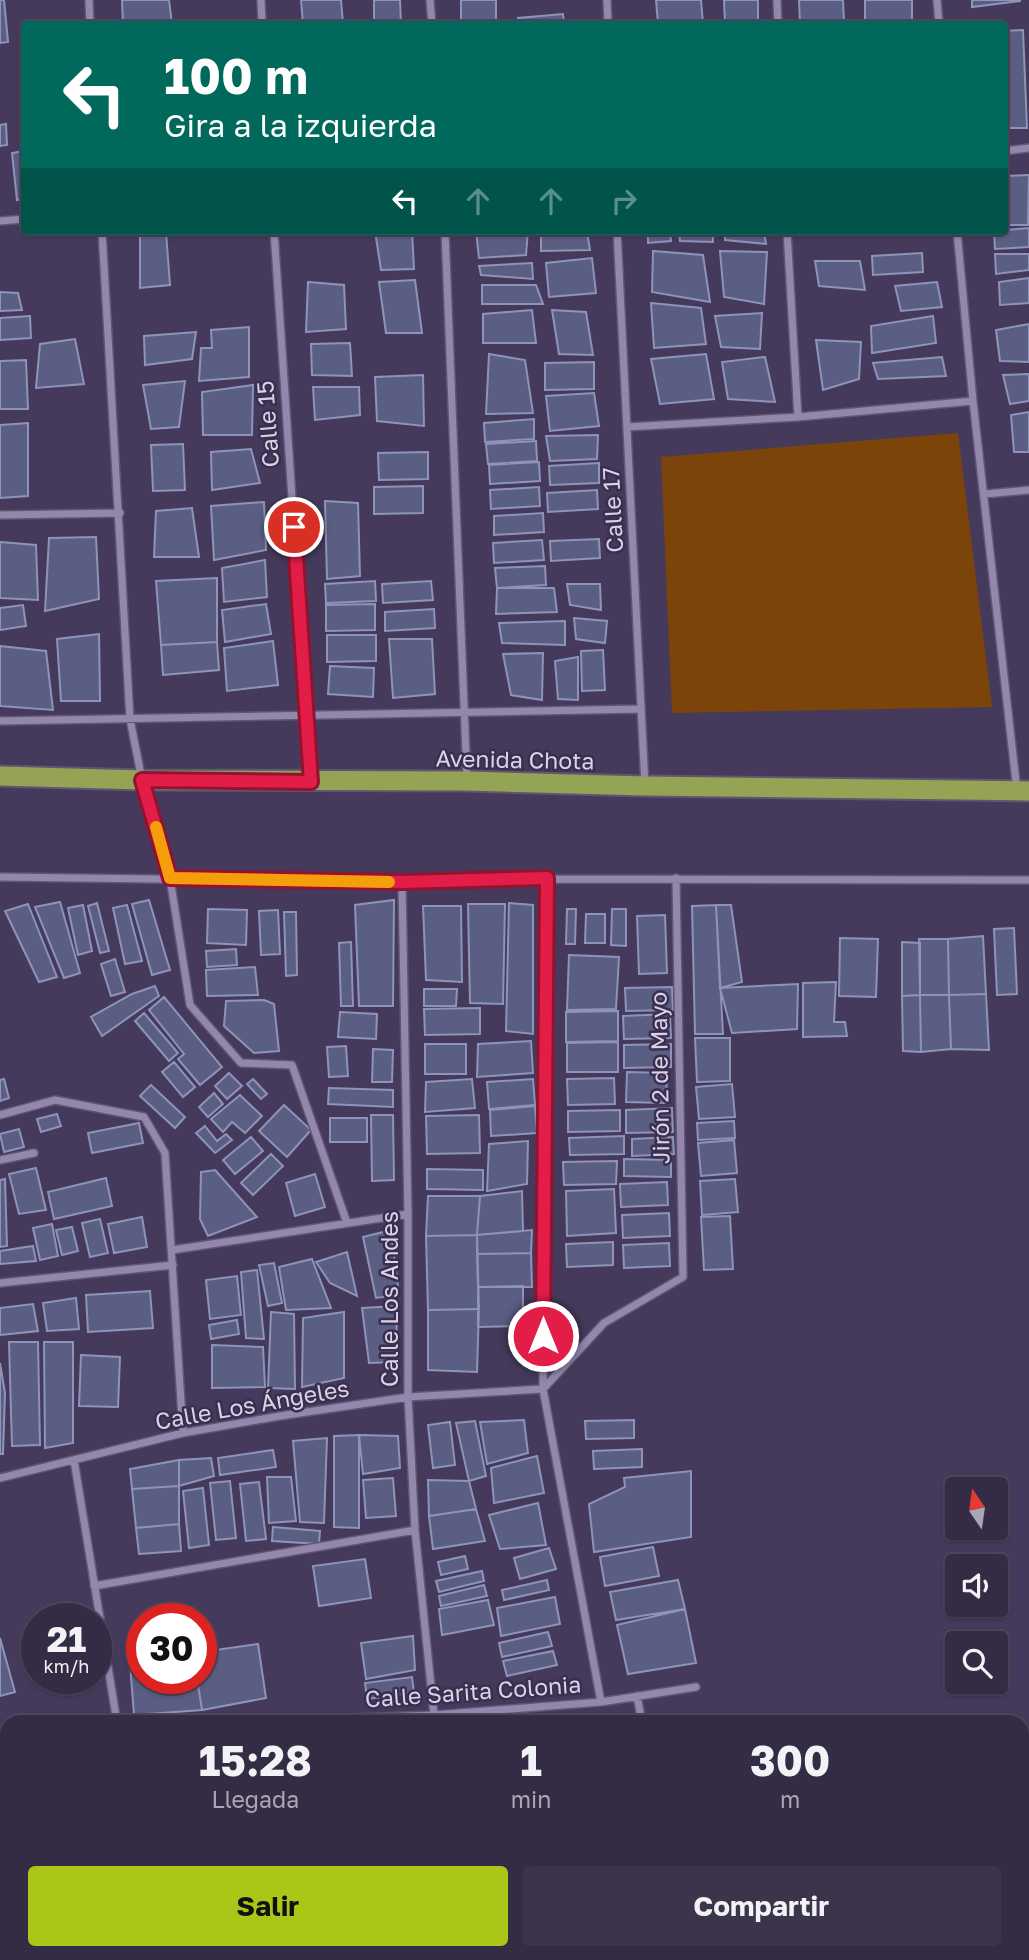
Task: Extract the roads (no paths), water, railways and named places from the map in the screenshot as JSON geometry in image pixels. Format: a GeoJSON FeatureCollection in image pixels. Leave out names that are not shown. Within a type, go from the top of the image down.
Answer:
{"type":"FeatureCollection","features":[{"type":"Feature","properties":{"kind":"highway","name":"Avenida Chota"},"geometry":{"type":"LineString","coordinates":[[0,776],[1023,791]]}},
{"type":"Feature","properties":{"kind":"street"},"geometry":{"type":"LineString","coordinates":[[89,0],[90,21]]}},
{"type":"Feature","properties":{"kind":"street"},"geometry":{"type":"LineString","coordinates":[[261,0],[262,21]]}},
{"type":"Feature","properties":{"kind":"street"},"geometry":{"type":"LineString","coordinates":[[430,0],[432,21]]}},
{"type":"Feature","properties":{"kind":"street"},"geometry":{"type":"LineString","coordinates":[[607,0],[608,21]]}},
{"type":"Feature","properties":{"kind":"street"},"geometry":{"type":"LineString","coordinates":[[777,0],[778,21]]}},
{"type":"Feature","properties":{"kind":"street"},"geometry":{"type":"LineString","coordinates":[[937,0],[939,21]]}},
{"type":"Feature","properties":{"kind":"street"},"geometry":{"type":"LineString","coordinates":[[1008,151],[1029,148]]}},
{"type":"Feature","properties":{"kind":"street"},"geometry":{"type":"LineString","coordinates":[[0,221],[21,219]]}},
{"type":"Feature","properties":{"kind":"street"},"geometry":{"type":"LineString","coordinates":[[102,235],[130,719],[142,780],[170,878],[190,1005],[241,1063],[292,1065],[347,1223]]}},
{"type":"Feature","properties":{"kind":"street","name":"Calle 15"},"geometry":{"type":"LineString","coordinates":[[274,235],[311,782]]}},
{"type":"Feature","properties":{"kind":"street"},"geometry":{"type":"LineString","coordinates":[[446,235],[467,781]]}},
{"type":"Feature","properties":{"kind":"street","name":"Calle 17"},"geometry":{"type":"LineString","coordinates":[[617,235],[645,786]]}},
{"type":"Feature","properties":{"kind":"street"},"geometry":{"type":"LineString","coordinates":[[788,235],[798,417]]}},
{"type":"Feature","properties":{"kind":"street"},"geometry":{"type":"LineString","coordinates":[[957,235],[973,401],[1023,791]]}},
{"type":"Feature","properties":{"kind":"street"},"geometry":{"type":"LineString","coordinates":[[627,427],[798,417],[973,401]]}},
{"type":"Feature","properties":{"kind":"street"},"geometry":{"type":"LineString","coordinates":[[985,494],[1029,490]]}},
{"type":"Feature","properties":{"kind":"street"},"geometry":{"type":"LineString","coordinates":[[0,515],[120,513]]}},
{"type":"Feature","properties":{"kind":"street"},"geometry":{"type":"LineString","coordinates":[[0,721],[640,709]]}},
{"type":"Feature","properties":{"kind":"street"},"geometry":{"type":"LineString","coordinates":[[0,877],[402,882],[547,878],[1029,880]]}},
{"type":"Feature","properties":{"kind":"street"},"geometry":{"type":"LineString","coordinates":[[547,878],[543,1389],[601,1702]]}},
{"type":"Feature","properties":{"kind":"street","name":"Jirón 2 de Mayo"},"geometry":{"type":"LineString","coordinates":[[543,1389],[604,1323],[683,1277],[676,878]]}},
{"type":"Feature","properties":{"kind":"street","name":"Calle Los Andes"},"geometry":{"type":"LineString","coordinates":[[402,882],[408,1213],[408,1397],[415,1530],[434,1715]]}},
{"type":"Feature","properties":{"kind":"street"},"geometry":{"type":"LineString","coordinates":[[0,1115],[55,1100],[144,1117],[165,1153],[183,1433]]}},
{"type":"Feature","properties":{"kind":"street"},"geometry":{"type":"LineString","coordinates":[[0,1160],[34,1153]]}},
{"type":"Feature","properties":{"kind":"street"},"geometry":{"type":"LineString","coordinates":[[172,1250],[408,1213]]}},
{"type":"Feature","properties":{"kind":"street"},"geometry":{"type":"LineString","coordinates":[[0,1283],[173,1265]]}},
{"type":"Feature","properties":{"kind":"street","name":"Calle Los Ángeles"},"geometry":{"type":"LineString","coordinates":[[0,1478],[183,1433],[408,1397],[543,1389]]}},
{"type":"Feature","properties":{"kind":"street"},"geometry":{"type":"LineString","coordinates":[[74,1460],[116,1715]]}},
{"type":"Feature","properties":{"kind":"street"},"geometry":{"type":"LineString","coordinates":[[94,1586],[415,1530]]}},
{"type":"Feature","properties":{"kind":"street","name":"Calle Sarita Colonia"},"geometry":{"type":"LineString","coordinates":[[434,1715],[601,1702],[696,1688]]}},
{"type":"Feature","properties":{"kind":"street"},"geometry":{"type":"LineString","coordinates":[[637,1696],[641,1715]]}}]}
